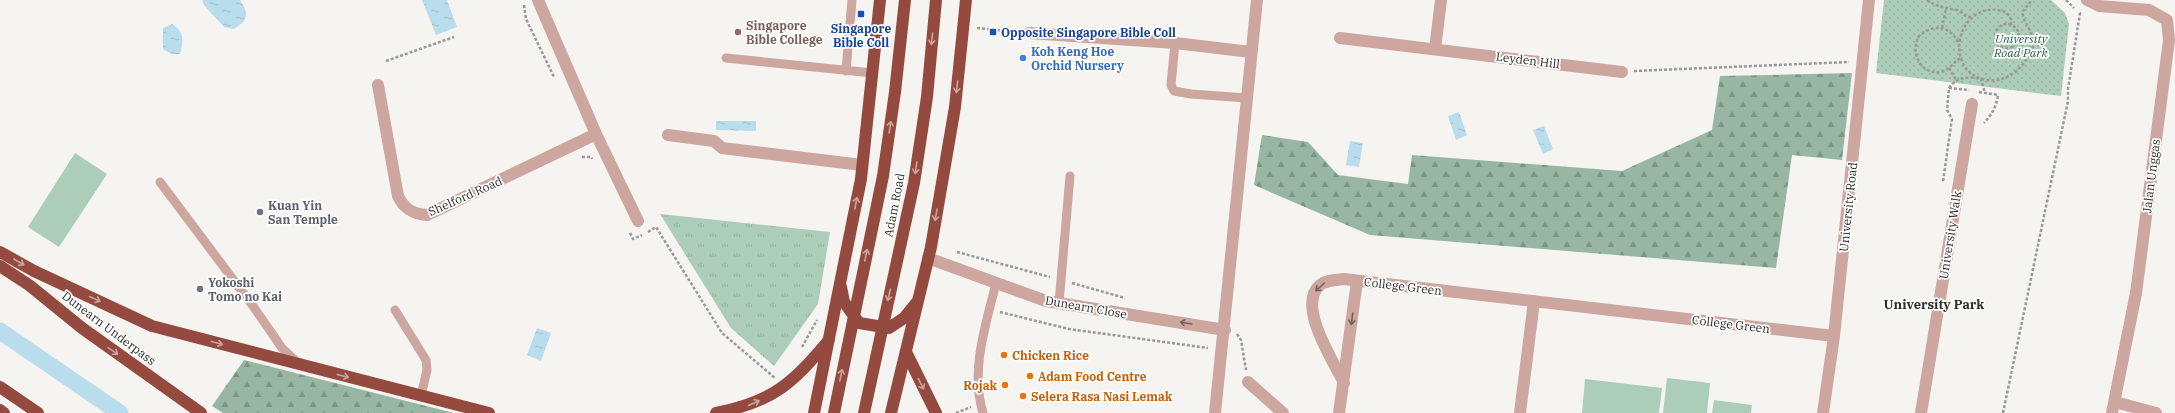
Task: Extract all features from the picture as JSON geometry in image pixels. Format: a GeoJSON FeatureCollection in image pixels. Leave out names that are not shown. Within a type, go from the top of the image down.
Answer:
{"type":"FeatureCollection","features":[{"type":"Feature","properties":{"kind":"highway"},"geometry":{"type":"LineString","coordinates":[[814,413],[840,282],[857,164],[873,73],[880,0]]}},
{"type":"Feature","properties":{"kind":"highway","name":"Adam Road"},"geometry":{"type":"LineString","coordinates":[[834,413],[883,176],[895,92],[905,0]]}},
{"type":"Feature","properties":{"kind":"highway","name":"Adam Road"},"geometry":{"type":"LineString","coordinates":[[864,413],[914,183],[927,97],[936,0]]}},
{"type":"Feature","properties":{"kind":"highway"},"geometry":{"type":"LineString","coordinates":[[892,413],[928,258],[956,107],[966,0]]}},
{"type":"Feature","properties":{"kind":"highway"},"geometry":{"type":"LineString","coordinates":[[0,252],[34,271],[152,326],[489,413]]}},
{"type":"Feature","properties":{"kind":"highway","name":"Dunearn Underpass"},"geometry":{"type":"LineString","coordinates":[[0,266],[29,285],[82,328],[201,413]]}},
{"type":"Feature","properties":{"kind":"highway"},"geometry":{"type":"LineString","coordinates":[[840,282],[844,302],[860,323],[889,328],[904,318],[919,300]]}},
{"type":"Feature","properties":{"kind":"highway"},"geometry":{"type":"LineString","coordinates":[[716,413],[749,405],[778,392],[808,364],[830,338]]}},
{"type":"Feature","properties":{"kind":"highway"},"geometry":{"type":"LineString","coordinates":[[906,354],[936,413]]}},
{"type":"Feature","properties":{"kind":"highway"},"geometry":{"type":"LineString","coordinates":[[0,387],[38,413]]}},
{"type":"Feature","properties":{"kind":"highway"},"geometry":{"type":"LineString","coordinates":[[0,410],[4,413]]}},
{"type":"Feature","properties":{"kind":"street"},"geometry":{"type":"LineString","coordinates":[[538,0],[596,134],[638,221]]}},
{"type":"Feature","properties":{"kind":"street"},"geometry":{"type":"LineString","coordinates":[[1215,413],[1225,330],[1257,0]]}},
{"type":"Feature","properties":{"kind":"street"},"geometry":{"type":"LineString","coordinates":[[1434,49],[1441,0]]}},
{"type":"Feature","properties":{"kind":"street","name":"University Road"},"geometry":{"type":"LineString","coordinates":[[1823,413],[1834,336],[1869,0]]}},
{"type":"Feature","properties":{"kind":"street","name":"Jalan Unggas"},"geometry":{"type":"LineString","coordinates":[[2087,0],[2099,6],[2149,10],[2167,20],[2169,40],[2136,293],[2113,408]]}},
{"type":"Feature","properties":{"kind":"street"},"geometry":{"type":"LineString","coordinates":[[1029,33],[1175,43],[1251,52]]}},
{"type":"Feature","properties":{"kind":"street","name":"Leyden Hill"},"geometry":{"type":"LineString","coordinates":[[1340,38],[1622,72]]}},
{"type":"Feature","properties":{"kind":"street","name":"Shelford Road"},"geometry":{"type":"LineString","coordinates":[[378,85],[398,196],[401,203],[406,208],[420,214],[427,215],[596,134]]}},
{"type":"Feature","properties":{"kind":"street","name":"University Walk"},"geometry":{"type":"LineString","coordinates":[[1921,413],[1972,104]]}},
{"type":"Feature","properties":{"kind":"street"},"geometry":{"type":"LineString","coordinates":[[668,135],[714,141],[722,148],[857,164]]}},
{"type":"Feature","properties":{"kind":"street","name":"Dunearn Close"},"geometry":{"type":"LineString","coordinates":[[928,258],[1046,301],[1225,330]]}},
{"type":"Feature","properties":{"kind":"street"},"geometry":{"type":"LineString","coordinates":[[1344,383],[1318,331],[1312,313],[1312,304],[1315,292],[1324,283],[1344,279],[1357,281]]}},
{"type":"Feature","properties":{"kind":"street","name":"College Green"},"geometry":{"type":"LineString","coordinates":[[1339,413],[1357,281],[1834,336]]}},
{"type":"Feature","properties":{"kind":"street"},"geometry":{"type":"LineString","coordinates":[[1520,413],[1534,301]]}},
{"type":"Feature","properties":{"kind":"street"},"geometry":{"type":"LineString","coordinates":[[1248,382],[1284,413]]}},
{"type":"Feature","properties":{"kind":"street"},"geometry":{"type":"LineString","coordinates":[[2113,408],[2156,413]]}},
{"type":"Feature","properties":{"kind":"lane"},"geometry":{"type":"LineString","coordinates":[[846,71],[852,0]]}},
{"type":"Feature","properties":{"kind":"lane"},"geometry":{"type":"LineString","coordinates":[[1175,43],[1171,85],[1174,91],[1191,94],[1247,98]]}},
{"type":"Feature","properties":{"kind":"lane"},"geometry":{"type":"LineString","coordinates":[[726,58],[873,73]]}},
{"type":"Feature","properties":{"kind":"lane"},"geometry":{"type":"LineString","coordinates":[[1060,303],[1070,176]]}},
{"type":"Feature","properties":{"kind":"lane"},"geometry":{"type":"LineString","coordinates":[[160,182],[253,306],[282,348],[301,365]]}},
{"type":"Feature","properties":{"kind":"lane"},"geometry":{"type":"LineString","coordinates":[[983,413],[980,404],[978,358],[996,283]]}},
{"type":"Feature","properties":{"kind":"lane"},"geometry":{"type":"LineString","coordinates":[[395,310],[426,360],[427,370],[420,396]]}},
{"type":"Feature","properties":{"kind":"path"},"geometry":{"type":"LineString","coordinates":[[524,0],[526,19],[556,81]]}},
{"type":"Feature","properties":{"kind":"path"},"geometry":{"type":"LineString","coordinates":[[1926,0],[1946,9],[1961,12],[1967,17],[1974,16]]}},
{"type":"Feature","properties":{"kind":"path"},"geometry":{"type":"LineString","coordinates":[[1949,88],[1956,80],[1966,77],[2002,79],[2019,70],[2029,57],[2035,41],[2023,17],[2023,11],[2032,0]]}},
{"type":"Feature","properties":{"kind":"path"},"geometry":{"type":"LineString","coordinates":[[2003,413],[2068,101],[2068,89],[2080,13],[2066,0]]}},
{"type":"Feature","properties":{"kind":"path"},"geometry":{"type":"LineString","coordinates":[[1942,28],[1946,9]]}},
{"type":"Feature","properties":{"kind":"path"},"geometry":{"type":"LineString","coordinates":[[1958,43],[1963,27],[1974,16],[1985,10],[2002,11],[2010,17],[2011,25],[2019,33],[2018,41],[2013,46],[2006,48],[1996,41],[1996,33],[2000,27],[2011,25]]}},
{"type":"Feature","properties":{"kind":"path"},"geometry":{"type":"LineString","coordinates":[[1961,58],[1949,68],[1939,72],[1926,69],[1917,61],[1915,46],[1919,36],[1933,28],[1942,28],[1953,34],[1958,43],[1961,58],[1967,68],[1981,79],[1986,93]]}},
{"type":"Feature","properties":{"kind":"path"},"geometry":{"type":"LineString","coordinates":[[977,30],[1029,33]]}},
{"type":"Feature","properties":{"kind":"path"},"geometry":{"type":"LineString","coordinates":[[386,61],[454,37]]}},
{"type":"Feature","properties":{"kind":"path"},"geometry":{"type":"LineString","coordinates":[[1622,72],[1863,61]]}},
{"type":"Feature","properties":{"kind":"path"},"geometry":{"type":"LineString","coordinates":[[1949,68],[1956,80]]}},
{"type":"Feature","properties":{"kind":"path"},"geometry":{"type":"LineString","coordinates":[[577,160],[584,156],[591,157],[594,164]]}},
{"type":"Feature","properties":{"kind":"path"},"geometry":{"type":"LineString","coordinates":[[638,221],[644,234]]}},
{"type":"Feature","properties":{"kind":"path"},"geometry":{"type":"LineString","coordinates":[[626,226],[633,239],[656,228],[722,333],[778,380],[778,392]]}},
{"type":"Feature","properties":{"kind":"path"},"geometry":{"type":"LineString","coordinates":[[956,252],[1130,300]]}},
{"type":"Feature","properties":{"kind":"path"},"geometry":{"type":"LineString","coordinates":[[990,310],[1069,329],[1222,350]]}},
{"type":"Feature","properties":{"kind":"path"},"geometry":{"type":"LineString","coordinates":[[799,352],[820,316]]}},
{"type":"Feature","properties":{"kind":"path"},"geometry":{"type":"LineString","coordinates":[[1241,340],[1248,382]]}},
{"type":"Feature","properties":{"kind":"green space","name":"University Road Park"},"geometry":{"type":"Polygon","coordinates":[[[1884,0],[2051,0],[2065,13],[2069,24],[2061,96],[1876,73],[1884,0]]]}},
{"type":"Feature","properties":{"kind":"green space"},"geometry":{"type":"Polygon","coordinates":[[[1852,73],[1842,160],[1792,155],[1776,268],[1370,235],[1254,185],[1262,135],[1308,142],[1338,175],[1408,184],[1412,155],[1622,171],[1712,130],[1720,76],[1852,73]]]}},
{"type":"Feature","properties":{"kind":"green space"},"geometry":{"type":"Polygon","coordinates":[[[75,153],[107,174],[59,247],[28,227],[75,153]]]}},
{"type":"Feature","properties":{"kind":"green space"},"geometry":{"type":"Polygon","coordinates":[[[660,214],[830,232],[818,304],[774,366],[731,328],[660,214]]]}},
{"type":"Feature","properties":{"kind":"green space"},"geometry":{"type":"Polygon","coordinates":[[[244,360],[454,413],[223,413],[212,406],[244,360]]]}},
{"type":"Feature","properties":{"kind":"green space"},"geometry":{"type":"Polygon","coordinates":[[[1667,378],[1710,383],[1707,413],[1663,413],[1667,378]]]}},
{"type":"Feature","properties":{"kind":"green space"},"geometry":{"type":"Polygon","coordinates":[[[1585,379],[1662,388],[1659,413],[1582,413],[1585,379]]]}},
{"type":"Feature","properties":{"kind":"green space"},"geometry":{"type":"Polygon","coordinates":[[[1714,400],[1752,405],[1751,413],[1712,413],[1714,400]]]}},
{"type":"Feature","properties":{"kind":"water"},"geometry":{"type":"Polygon","coordinates":[[[202,0],[240,0],[246,13],[245,20],[234,29],[224,27],[208,10],[202,0]]]}},
{"type":"Feature","properties":{"kind":"water"},"geometry":{"type":"Polygon","coordinates":[[[422,0],[447,0],[457,27],[436,35],[422,0]]]}},
{"type":"Feature","properties":{"kind":"water"},"geometry":{"type":"Polygon","coordinates":[[[172,24],[181,33],[182,45],[180,54],[171,54],[163,49],[163,28],[172,24]]]}},
{"type":"Feature","properties":{"kind":"water"},"geometry":{"type":"Polygon","coordinates":[[[1459,112],[1467,135],[1456,140],[1448,116],[1459,112]]]}},
{"type":"Feature","properties":{"kind":"water"},"geometry":{"type":"Polygon","coordinates":[[[716,121],[756,121],[756,131],[716,130],[716,121]]]}},
{"type":"Feature","properties":{"kind":"water"},"geometry":{"type":"Polygon","coordinates":[[[1544,126],[1553,149],[1543,154],[1533,130],[1544,126]]]}},
{"type":"Feature","properties":{"kind":"water"},"geometry":{"type":"Polygon","coordinates":[[[1350,141],[1363,143],[1359,167],[1346,165],[1350,141]]]}},
{"type":"Feature","properties":{"kind":"water"},"geometry":{"type":"Polygon","coordinates":[[[537,328],[551,333],[541,361],[527,355],[537,328]]]}},
{"type":"Feature","properties":{"kind":"waterway"},"geometry":{"type":"LineString","coordinates":[[0,331],[120,413]]}},
{"type":"Feature","properties":{"kind":"place","name":"Singapore Bible Coll"},"geometry":{"type":"Point","coordinates":[861,14]}},
{"type":"Feature","properties":{"kind":"place","name":"Singapore Bible College"},"geometry":{"type":"Point","coordinates":[738,32]}},
{"type":"Feature","properties":{"kind":"place","name":"Opposite Singapore Bible Coll"},"geometry":{"type":"Point","coordinates":[993,32]}},
{"type":"Feature","properties":{"kind":"place","name":"Koh Keng Hoe Orchid Nursery"},"geometry":{"type":"Point","coordinates":[1023,58]}},
{"type":"Feature","properties":{"kind":"place","name":"Kuan Yin San Temple"},"geometry":{"type":"Point","coordinates":[260,212]}},
{"type":"Feature","properties":{"kind":"place","name":"Yokoshi Tomo no Kai"},"geometry":{"type":"Point","coordinates":[200,289]}},
{"type":"Feature","properties":{"kind":"place","name":"Chicken Rice"},"geometry":{"type":"Point","coordinates":[1004,355]}},
{"type":"Feature","properties":{"kind":"place","name":"Adam Food Centre"},"geometry":{"type":"Point","coordinates":[1030,376]}},
{"type":"Feature","properties":{"kind":"place","name":"Rojak"},"geometry":{"type":"Point","coordinates":[1005,385]}},
{"type":"Feature","properties":{"kind":"place","name":"Selera Rasa Nasi Lemak"},"geometry":{"type":"Point","coordinates":[1023,396]}},
{"type":"Feature","properties":{"kind":"district","name":"University Park"},"geometry":{"type":"Point","coordinates":[1934,304]}}]}
